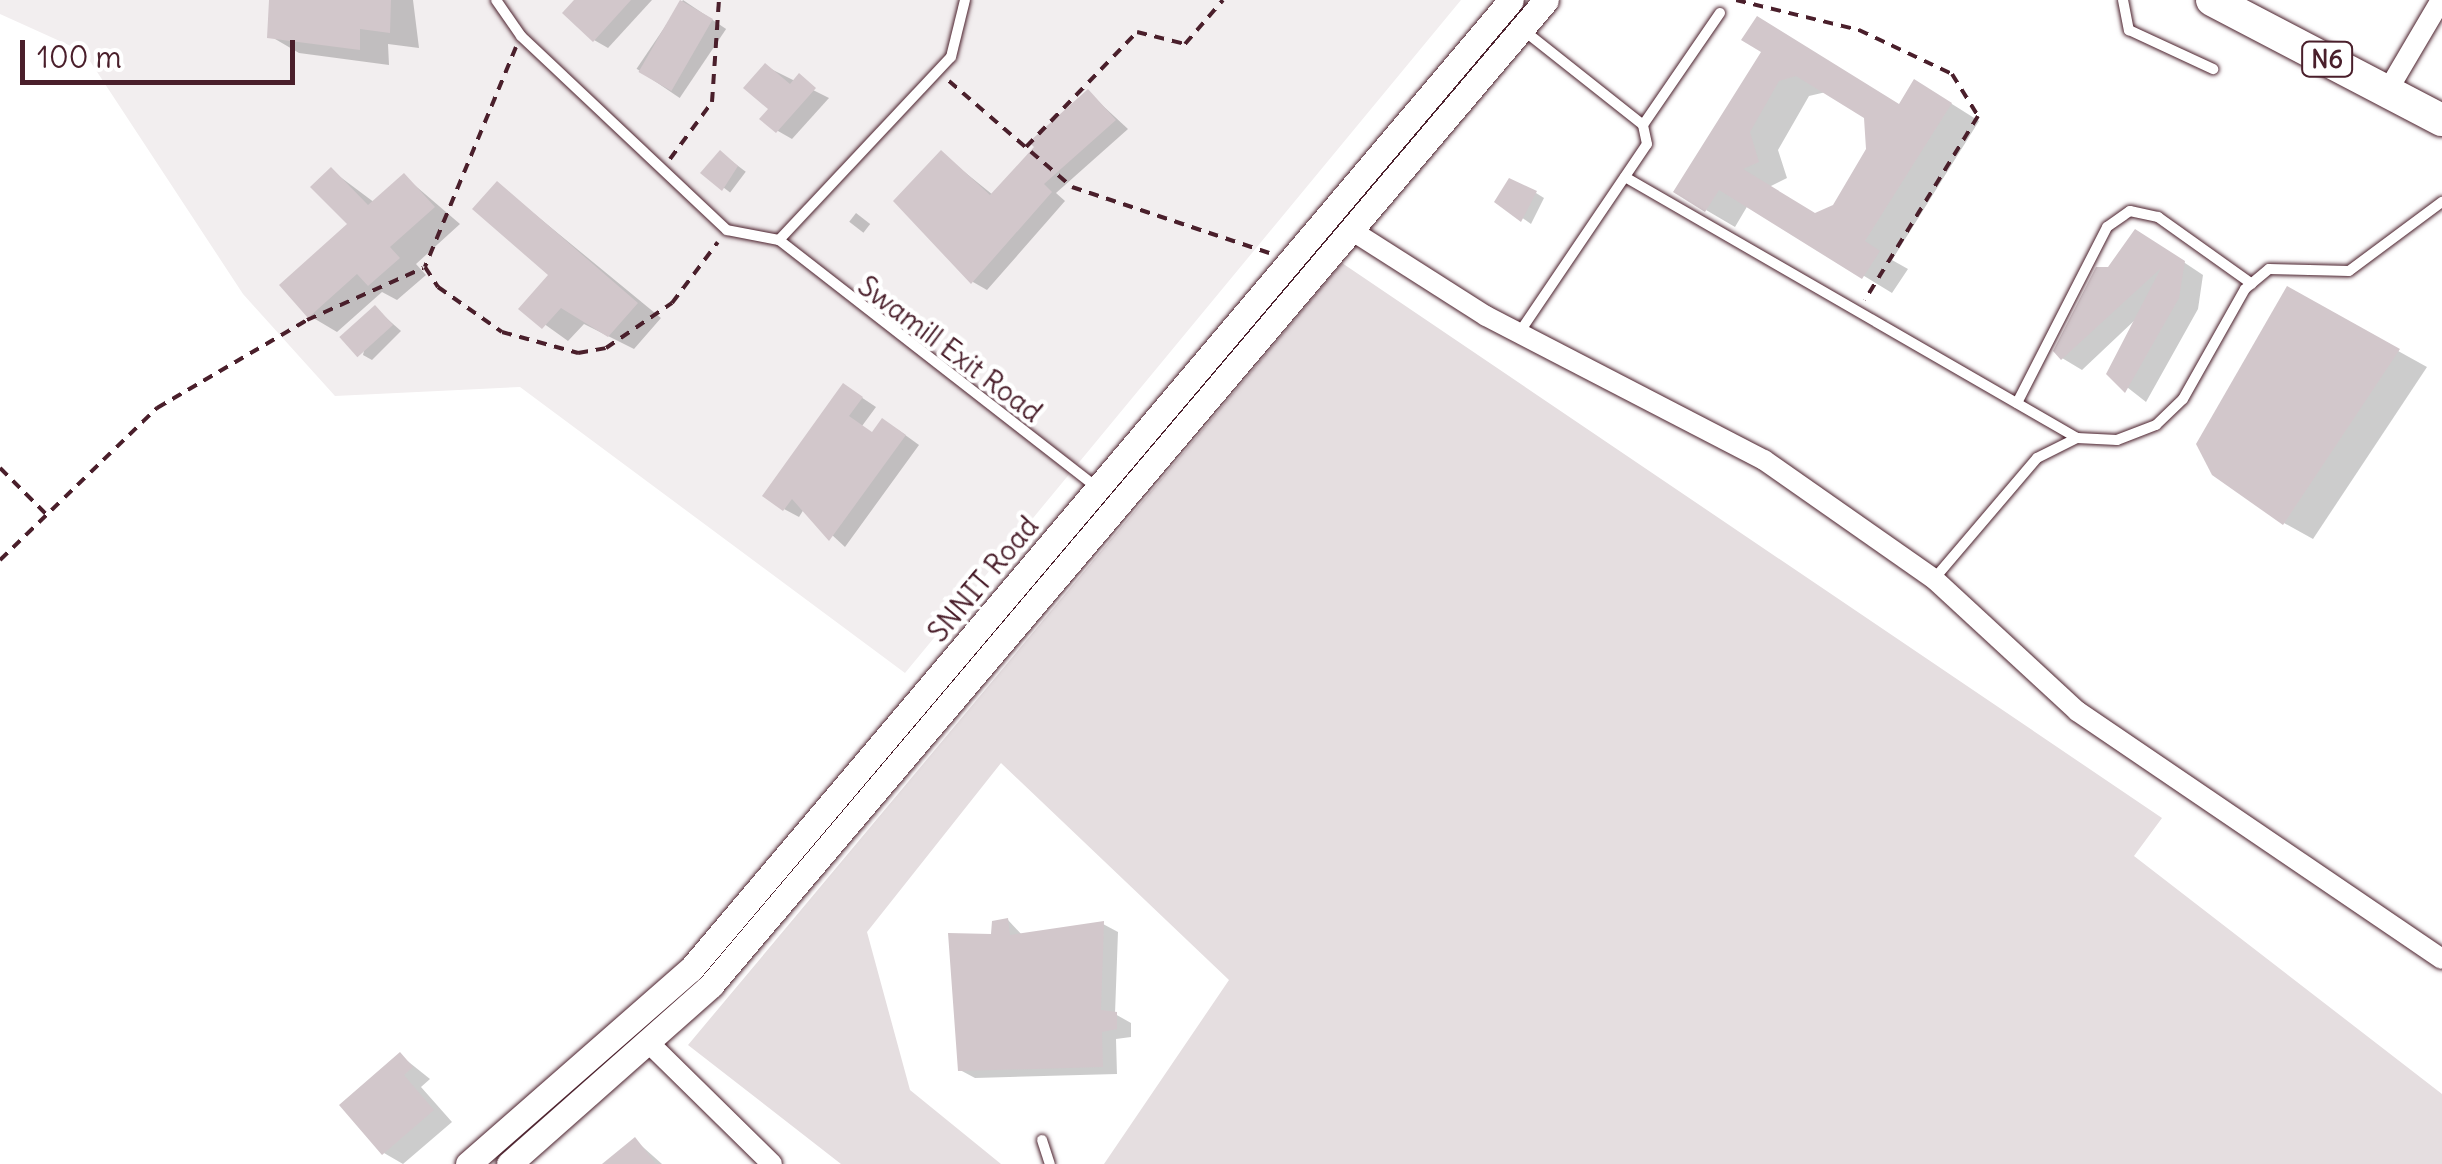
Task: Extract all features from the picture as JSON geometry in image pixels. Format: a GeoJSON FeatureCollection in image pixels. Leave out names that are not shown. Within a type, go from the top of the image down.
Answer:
{"type":"FeatureCollection","features":[{"type":"Feature","properties":{"kind":"main road","name":"N6"},"geometry":{"type":"LineString","coordinates":[[2212,0],[2442,120]]}},
{"type":"Feature","properties":{"kind":"street","name":"SNNIT Road"},"geometry":{"type":"LineString","coordinates":[[1166,428],[1289,263],[1512,0]]}},
{"type":"Feature","properties":{"kind":"street","name":"SNNIT Road"},"geometry":{"type":"LineString","coordinates":[[509,1164],[652,1046],[798,887],[1143,455],[1350,230],[1546,0]]}},
{"type":"Feature","properties":{"kind":"street"},"geometry":{"type":"LineString","coordinates":[[2388,90],[2442,0]]}},
{"type":"Feature","properties":{"kind":"street"},"geometry":{"type":"LineString","coordinates":[[1350,230],[1518,334],[1764,460],[1934,578],[2077,711],[2442,959]]}},
{"type":"Feature","properties":{"kind":"street","name":"SNNIT Road"},"geometry":{"type":"LineString","coordinates":[[468,1164],[691,969],[1099,488],[1143,455]]}},
{"type":"Feature","properties":{"kind":"street"},"geometry":{"type":"LineString","coordinates":[[652,1046],[772,1164]]}},
{"type":"Feature","properties":{"kind":"lane"},"geometry":{"type":"LineString","coordinates":[[496,0],[520,36],[727,230],[779,240],[938,71],[962,32],[965,0]]}},
{"type":"Feature","properties":{"kind":"lane"},"geometry":{"type":"LineString","coordinates":[[2123,0],[2130,30],[2213,69]]}},
{"type":"Feature","properties":{"kind":"lane"},"geometry":{"type":"LineString","coordinates":[[1518,334],[1646,144],[1643,124],[1720,12]]}},
{"type":"Feature","properties":{"kind":"lane"},"geometry":{"type":"LineString","coordinates":[[1521,29],[1643,124]]}},
{"type":"Feature","properties":{"kind":"lane"},"geometry":{"type":"LineString","coordinates":[[1625,177],[2077,438],[2117,440],[2156,425],[2183,399],[2252,284],[2285,266],[2349,271],[2442,202]]}},
{"type":"Feature","properties":{"kind":"lane"},"geometry":{"type":"LineString","coordinates":[[2017,403],[2107,227],[2130,211],[2158,216],[2252,284]]}},
{"type":"Feature","properties":{"kind":"lane","name":"Swamill Exit Road"},"geometry":{"type":"LineString","coordinates":[[779,240],[1099,488]]}},
{"type":"Feature","properties":{"kind":"lane"},"geometry":{"type":"LineString","coordinates":[[1934,578],[2037,458],[2077,438]]}},
{"type":"Feature","properties":{"kind":"lane"},"geometry":{"type":"LineString","coordinates":[[1042,1140],[1050,1164]]}},
{"type":"Feature","properties":{"kind":"path"},"geometry":{"type":"LineString","coordinates":[[661,170],[712,102],[719,0]]}},
{"type":"Feature","properties":{"kind":"path"},"geometry":{"type":"LineString","coordinates":[[1026,147],[1137,32],[1185,44],[1223,0]]}},
{"type":"Feature","properties":{"kind":"path"},"geometry":{"type":"LineString","coordinates":[[1736,0],[1859,30],[1952,74],[1978,116],[1858,311]]}},
{"type":"Feature","properties":{"kind":"path"},"geometry":{"type":"LineString","coordinates":[[0,560],[49,517],[157,408],[307,320],[426,267],[520,36]]}},
{"type":"Feature","properties":{"kind":"path"},"geometry":{"type":"LineString","coordinates":[[938,71],[1072,186],[1226,233],[1289,263]]}},
{"type":"Feature","properties":{"kind":"path"},"geometry":{"type":"LineString","coordinates":[[426,267],[465,313],[541,349],[578,352],[606,348],[672,303],[727,230]]}},
{"type":"Feature","properties":{"kind":"path"},"geometry":{"type":"LineString","coordinates":[[0,468],[49,517]]}},
{"type":"Feature","properties":{"kind":"shaded area"},"geometry":{"type":"Polygon","coordinates":[[[0,0],[1461,0],[905,673],[520,387],[335,396],[243,294],[84,52],[0,14],[0,0]]]}},
{"type":"Feature","properties":{"kind":"shaded area"},"geometry":{"type":"Polygon","coordinates":[[[1342,263],[2162,818],[2134,856],[2442,1094],[2442,1164],[1104,1164],[1229,980],[1001,763],[867,932],[910,1090],[1001,1164],[841,1164],[688,1045],[1342,263]]]}},
{"type":"Feature","properties":{"kind":"building"},"geometry":{"type":"Polygon","coordinates":[[[269,0],[391,0],[390,33],[360,29],[360,50],[267,38],[269,0]]]}},
{"type":"Feature","properties":{"kind":"building"},"geometry":{"type":"Polygon","coordinates":[[[574,0],[631,0],[593,42],[562,13],[574,0]]]}},
{"type":"Feature","properties":{"kind":"building"},"geometry":{"type":"Polygon","coordinates":[[[680,0],[713,19],[671,91],[638,72],[680,0]]]}},
{"type":"Feature","properties":{"kind":"building"},"geometry":{"type":"Polygon","coordinates":[[[1757,16],[1899,104],[1914,79],[1952,103],[1865,241],[1880,251],[1862,279],[1719,190],[1705,212],[1673,192],[1761,52],[1741,40],[1757,16]],[[1796,76],[1779,81],[1750,132],[1759,162],[1743,169],[1815,213],[1833,205],[1866,149],[1864,118],[1796,76]]]}},
{"type":"Feature","properties":{"kind":"building"},"geometry":{"type":"Polygon","coordinates":[[[765,63],[790,84],[799,73],[816,88],[776,133],[759,119],[768,109],[743,88],[765,63]]]}},
{"type":"Feature","properties":{"kind":"building"},"geometry":{"type":"Polygon","coordinates":[[[1088,89],[1116,120],[1044,184],[1052,192],[971,284],[893,201],[941,150],[990,195],[1034,147],[1029,142],[1088,89]]]}},
{"type":"Feature","properties":{"kind":"building"},"geometry":{"type":"Polygon","coordinates":[[[720,150],[738,166],[722,191],[700,173],[720,150]]]}},
{"type":"Feature","properties":{"kind":"building"},"geometry":{"type":"Polygon","coordinates":[[[331,167],[368,205],[404,173],[435,207],[390,247],[400,258],[368,286],[357,274],[308,318],[279,285],[347,224],[310,187],[331,167]]]}},
{"type":"Feature","properties":{"kind":"building"},"geometry":{"type":"Polygon","coordinates":[[[1509,178],[1537,191],[1521,222],[1494,202],[1509,178]]]}},
{"type":"Feature","properties":{"kind":"building"},"geometry":{"type":"Polygon","coordinates":[[[497,181],[638,303],[608,337],[561,308],[542,329],[518,309],[548,275],[472,209],[497,181]]]}},
{"type":"Feature","properties":{"kind":"building"},"geometry":{"type":"Polygon","coordinates":[[[2135,229],[2185,261],[2179,298],[2125,393],[2106,374],[2161,268],[2061,360],[2053,351],[2096,267],[2108,267],[2135,229]]]}},
{"type":"Feature","properties":{"kind":"building"},"geometry":{"type":"Polygon","coordinates":[[[2287,286],[2400,349],[2283,525],[2212,475],[2196,444],[2287,286]]]}},
{"type":"Feature","properties":{"kind":"building"},"geometry":{"type":"Polygon","coordinates":[[[375,305],[393,325],[357,357],[339,337],[375,305]]]}},
{"type":"Feature","properties":{"kind":"building"},"geometry":{"type":"Polygon","coordinates":[[[843,383],[863,397],[849,416],[872,432],[882,418],[906,435],[829,541],[792,499],[783,511],[762,496],[843,383]]]}},
{"type":"Feature","properties":{"kind":"building"},"geometry":{"type":"Polygon","coordinates":[[[1008,918],[1010,935],[1104,921],[1101,1010],[1117,1012],[1117,1029],[1102,1032],[1103,1067],[958,1071],[948,933],[991,934],[992,921],[1008,918]]]}},
{"type":"Feature","properties":{"kind":"building"},"geometry":{"type":"Polygon","coordinates":[[[400,1052],[413,1067],[404,1075],[434,1110],[382,1155],[339,1105],[400,1052]]]}},
{"type":"Feature","properties":{"kind":"building"},"geometry":{"type":"Polygon","coordinates":[[[635,1137],[656,1164],[602,1164],[635,1137]]]}}]}
